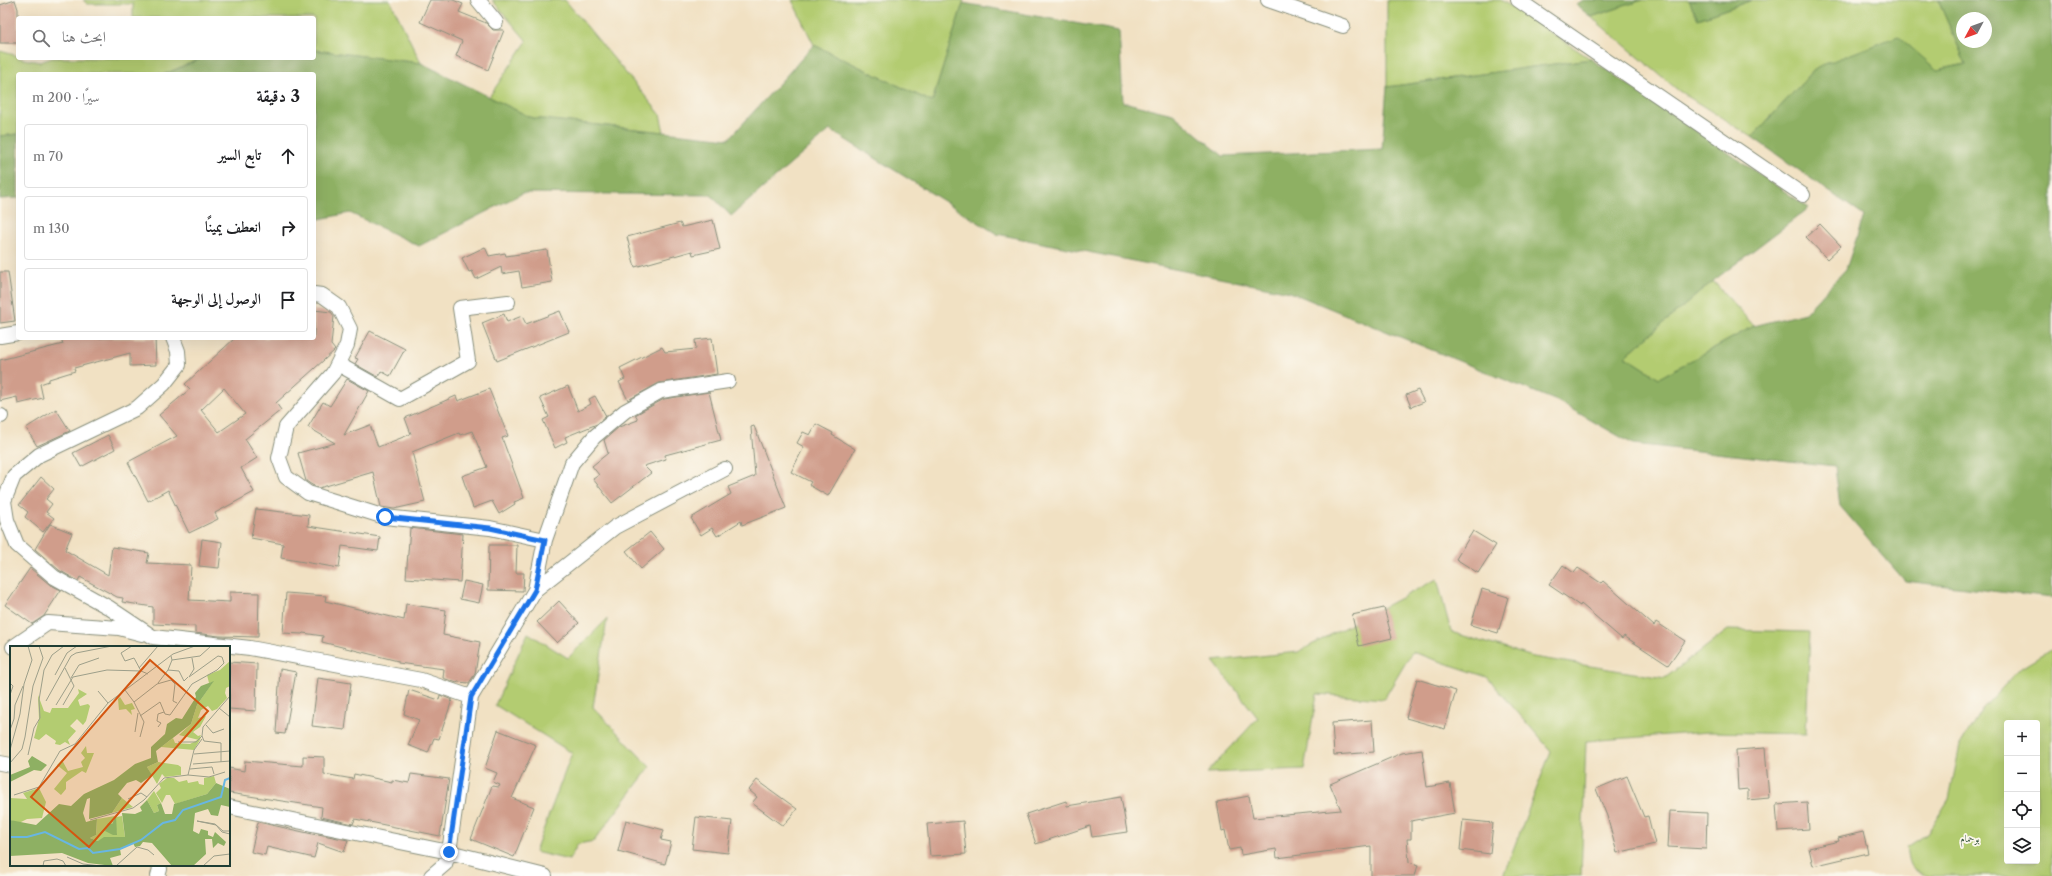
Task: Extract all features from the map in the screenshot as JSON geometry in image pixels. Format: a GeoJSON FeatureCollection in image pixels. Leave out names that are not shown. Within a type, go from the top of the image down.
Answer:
{"type":"FeatureCollection","features":[{"type":"Feature","properties":{"kind":"street"},"geometry":{"type":"LineString","coordinates":[[478,0],[496,22]]}},
{"type":"Feature","properties":{"kind":"street"},"geometry":{"type":"LineString","coordinates":[[1268,0],[1343,26]]}},
{"type":"Feature","properties":{"kind":"street"},"geometry":{"type":"LineString","coordinates":[[1518,0],[1804,194]]}},
{"type":"Feature","properties":{"kind":"street"},"geometry":{"type":"LineString","coordinates":[[316,294],[322,295],[339,308],[350,329],[347,345],[333,373],[286,427],[279,458],[286,477],[308,493],[385,517],[490,528],[545,540]]}},
{"type":"Feature","properties":{"kind":"street"},"geometry":{"type":"LineString","coordinates":[[338,364],[400,399],[468,361],[460,308],[508,302]]}},
{"type":"Feature","properties":{"kind":"street"},"geometry":{"type":"LineString","coordinates":[[0,336],[16,333]]}},
{"type":"Feature","properties":{"kind":"street"},"geometry":{"type":"LineString","coordinates":[[153,637],[108,606],[54,577],[17,545],[7,520],[4,501],[14,476],[39,455],[137,408],[164,384],[179,365],[178,351],[174,340]]}},
{"type":"Feature","properties":{"kind":"street"},"geometry":{"type":"LineString","coordinates":[[431,876],[445,864],[449,852],[471,697],[535,590],[545,540],[572,463],[604,428],[625,411],[661,391],[728,381]]}},
{"type":"Feature","properties":{"kind":"street"},"geometry":{"type":"LineString","coordinates":[[535,590],[615,527],[725,469]]}},
{"type":"Feature","properties":{"kind":"street"},"geometry":{"type":"LineString","coordinates":[[15,646],[48,623],[119,628],[153,637],[250,648],[421,680],[471,697]]}},
{"type":"Feature","properties":{"kind":"street"},"geometry":{"type":"LineString","coordinates":[[0,650],[10,648]]}},
{"type":"Feature","properties":{"kind":"street"},"geometry":{"type":"LineString","coordinates":[[0,763],[10,765]]}},
{"type":"Feature","properties":{"kind":"street"},"geometry":{"type":"LineString","coordinates":[[230,807],[449,852],[545,876]]}},
{"type":"Feature","properties":{"kind":"green space"},"geometry":{"type":"Polygon","coordinates":[[[83,0],[390,0],[421,63],[316,50],[316,16],[133,16],[133,4],[87,4],[83,0]]]}},
{"type":"Feature","properties":{"kind":"green space"},"geometry":{"type":"Polygon","coordinates":[[[492,0],[565,0],[660,114],[664,132],[532,118],[489,97],[527,41],[492,0]]]}},
{"type":"Feature","properties":{"kind":"green space"},"geometry":{"type":"Polygon","coordinates":[[[792,0],[964,0],[932,102],[814,45],[792,0]]]}},
{"type":"Feature","properties":{"kind":"green space"},"geometry":{"type":"Polygon","coordinates":[[[1387,0],[1501,0],[1591,59],[1387,87],[1387,0]]]}},
{"type":"Feature","properties":{"kind":"green space"},"geometry":{"type":"Polygon","coordinates":[[[1583,0],[1642,0],[1591,17],[1576,5],[1583,0]]]}},
{"type":"Feature","properties":{"kind":"green space"},"geometry":{"type":"Polygon","coordinates":[[[1642,0],[1689,0],[1698,19],[1752,0],[1938,0],[1956,41],[1956,48],[1959,48],[1966,64],[1938,70],[1817,67],[1752,137],[1679,91],[1591,17],[1642,0]]]}},
{"type":"Feature","properties":{"kind":"green space"},"geometry":{"type":"Polygon","coordinates":[[[1689,0],[1752,0],[1698,19],[1689,0]]]}},
{"type":"Feature","properties":{"kind":"green space"},"geometry":{"type":"Polygon","coordinates":[[[1938,0],[2052,0],[2052,598],[1905,581],[1840,506],[1835,466],[1633,444],[1557,401],[1290,292],[997,234],[830,130],[731,216],[711,195],[523,193],[419,246],[350,213],[316,220],[316,72],[170,72],[197,60],[316,60],[316,50],[421,63],[532,118],[729,139],[814,45],[932,102],[963,3],[1119,31],[1123,102],[1173,114],[1223,156],[1382,149],[1387,87],[1591,59],[1809,208],[1713,281],[1625,356],[1659,378],[1754,326],[1805,313],[1846,269],[1864,216],[1752,137],[1817,67],[1898,36],[1937,70],[1966,64],[1959,48],[1992,48],[1992,12],[1956,12],[1956,41],[1938,0]]]}},
{"type":"Feature","properties":{"kind":"green space"},"geometry":{"type":"Polygon","coordinates":[[[0,51],[16,55],[16,60],[40,62],[46,60],[197,60],[170,72],[16,72],[16,134],[0,136],[0,51]]]}},
{"type":"Feature","properties":{"kind":"green space"},"geometry":{"type":"Polygon","coordinates":[[[16,134],[16,198],[0,199],[0,136],[16,134]]]}},
{"type":"Feature","properties":{"kind":"green space"},"geometry":{"type":"Polygon","coordinates":[[[1713,281],[1754,326],[1659,378],[1625,356],[1713,281]]]}},
{"type":"Feature","properties":{"kind":"green space"},"geometry":{"type":"Polygon","coordinates":[[[1437,579],[1451,632],[1533,657],[1665,678],[1728,630],[1810,632],[1806,734],[1709,732],[1586,741],[1581,876],[1503,876],[1551,751],[1487,677],[1412,652],[1384,699],[1317,694],[1304,769],[1207,773],[1258,718],[1213,661],[1298,652],[1437,579]]]}},
{"type":"Feature","properties":{"kind":"green space"},"geometry":{"type":"Polygon","coordinates":[[[607,619],[593,707],[650,767],[594,841],[578,844],[569,860],[535,852],[572,753],[495,705],[528,633],[568,658],[607,619]]]}},
{"type":"Feature","properties":{"kind":"green space","name":"بوحمام"},"geometry":{"type":"Polygon","coordinates":[[[2052,649],[2052,876],[1927,876],[1911,866],[1907,847],[1927,834],[1949,799],[1960,745],[1982,709],[2021,668],[2052,649]]]}},
{"type":"Feature","properties":{"kind":"building"},"geometry":{"type":"Polygon","coordinates":[[[15,0],[18,9],[18,16],[16,16],[16,43],[0,43],[0,5],[15,0]]]}},
{"type":"Feature","properties":{"kind":"building"},"geometry":{"type":"Polygon","coordinates":[[[430,0],[453,0],[463,4],[459,12],[486,23],[493,30],[504,30],[488,70],[456,56],[462,41],[420,22],[430,0]]]}},
{"type":"Feature","properties":{"kind":"building"},"geometry":{"type":"Polygon","coordinates":[[[713,220],[720,249],[693,255],[692,251],[635,267],[627,237],[680,223],[682,227],[713,220]]]}},
{"type":"Feature","properties":{"kind":"building"},"geometry":{"type":"Polygon","coordinates":[[[1820,224],[1841,246],[1827,259],[1806,237],[1820,224]]]}},
{"type":"Feature","properties":{"kind":"building"},"geometry":{"type":"Polygon","coordinates":[[[485,247],[489,256],[505,253],[506,256],[547,250],[552,282],[522,287],[519,271],[502,274],[501,267],[476,279],[472,271],[469,272],[462,258],[485,247]]]}},
{"type":"Feature","properties":{"kind":"building"},"geometry":{"type":"Polygon","coordinates":[[[0,272],[8,272],[15,321],[0,323],[0,272]]]}},
{"type":"Feature","properties":{"kind":"building"},"geometry":{"type":"Polygon","coordinates":[[[316,310],[331,312],[334,316],[331,345],[335,350],[276,403],[281,410],[245,439],[257,458],[241,468],[254,492],[215,513],[218,519],[189,533],[168,490],[148,501],[128,462],[177,436],[159,415],[190,389],[185,384],[233,340],[316,340],[316,310]],[[224,388],[201,410],[219,432],[245,414],[224,388]]]}},
{"type":"Feature","properties":{"kind":"building"},"geometry":{"type":"Polygon","coordinates":[[[560,311],[569,332],[497,361],[482,323],[504,314],[507,322],[522,316],[526,324],[560,311]]]}},
{"type":"Feature","properties":{"kind":"building"},"geometry":{"type":"Polygon","coordinates":[[[370,331],[405,349],[390,376],[381,371],[378,377],[355,364],[358,359],[355,358],[370,331]]]}},
{"type":"Feature","properties":{"kind":"building"},"geometry":{"type":"Polygon","coordinates":[[[712,338],[717,374],[659,383],[628,400],[619,382],[625,379],[620,368],[662,347],[665,352],[696,349],[695,340],[712,338]]]}},
{"type":"Feature","properties":{"kind":"building"},"geometry":{"type":"Polygon","coordinates":[[[62,340],[155,340],[156,365],[130,366],[130,353],[74,368],[75,371],[49,379],[49,381],[40,384],[43,398],[18,404],[17,397],[0,401],[0,360],[63,344],[62,340]]]}},
{"type":"Feature","properties":{"kind":"building"},"geometry":{"type":"Polygon","coordinates":[[[347,379],[369,391],[344,435],[370,425],[378,447],[411,434],[405,418],[456,396],[458,401],[489,389],[508,436],[502,438],[524,498],[514,502],[515,504],[499,514],[492,501],[473,508],[462,476],[487,467],[472,431],[460,435],[459,433],[412,452],[425,502],[394,509],[381,507],[373,472],[319,488],[306,481],[298,453],[335,443],[308,427],[323,402],[330,406],[347,379]]]}},
{"type":"Feature","properties":{"kind":"building"},"geometry":{"type":"Polygon","coordinates":[[[568,386],[578,411],[591,404],[589,399],[595,396],[606,416],[597,424],[565,437],[567,442],[555,448],[543,420],[549,417],[540,398],[568,386]]]}},
{"type":"Feature","properties":{"kind":"building"},"geometry":{"type":"Polygon","coordinates":[[[1418,390],[1424,402],[1411,407],[1406,395],[1418,390]]]}},
{"type":"Feature","properties":{"kind":"building"},"geometry":{"type":"Polygon","coordinates":[[[709,392],[721,440],[665,455],[666,459],[644,466],[651,473],[612,503],[593,479],[599,475],[592,466],[608,453],[604,440],[619,427],[638,420],[635,415],[664,399],[709,392]]]}},
{"type":"Feature","properties":{"kind":"building"},"geometry":{"type":"Polygon","coordinates":[[[56,409],[70,431],[37,446],[26,428],[56,409]]]}},
{"type":"Feature","properties":{"kind":"building"},"geometry":{"type":"Polygon","coordinates":[[[816,424],[833,433],[832,435],[855,449],[828,496],[809,485],[811,482],[791,472],[804,447],[797,443],[803,432],[810,435],[816,424]]]}},
{"type":"Feature","properties":{"kind":"building"},"geometry":{"type":"Polygon","coordinates":[[[754,426],[786,508],[742,525],[741,521],[717,536],[712,528],[701,535],[691,518],[731,494],[728,487],[755,476],[751,427],[754,426]]]}},
{"type":"Feature","properties":{"kind":"building"},"geometry":{"type":"Polygon","coordinates":[[[108,435],[115,449],[81,467],[73,453],[108,435]]]}},
{"type":"Feature","properties":{"kind":"building"},"geometry":{"type":"Polygon","coordinates":[[[41,477],[54,489],[46,499],[52,504],[46,512],[54,518],[43,532],[25,517],[28,512],[19,505],[41,477]]]}},
{"type":"Feature","properties":{"kind":"building"},"geometry":{"type":"Polygon","coordinates":[[[256,509],[309,515],[308,526],[380,537],[378,551],[342,546],[339,568],[281,558],[283,544],[251,538],[256,509]]]}},
{"type":"Feature","properties":{"kind":"building"},"geometry":{"type":"Polygon","coordinates":[[[50,524],[72,533],[65,550],[108,575],[112,547],[149,553],[147,563],[191,565],[189,600],[230,602],[230,592],[259,593],[258,637],[219,636],[195,633],[195,626],[153,624],[153,607],[122,602],[123,598],[117,597],[80,577],[78,581],[59,570],[35,549],[50,524]]]}},
{"type":"Feature","properties":{"kind":"building"},"geometry":{"type":"Polygon","coordinates":[[[410,528],[463,534],[460,582],[406,578],[410,528]]]}},
{"type":"Feature","properties":{"kind":"building"},"geometry":{"type":"Polygon","coordinates":[[[1473,531],[1496,545],[1478,573],[1456,559],[1473,531]]]}},
{"type":"Feature","properties":{"kind":"building"},"geometry":{"type":"Polygon","coordinates":[[[650,532],[664,549],[641,569],[626,551],[650,532]]]}},
{"type":"Feature","properties":{"kind":"building"},"geometry":{"type":"Polygon","coordinates":[[[202,539],[222,542],[219,568],[199,566],[202,539]]]}},
{"type":"Feature","properties":{"kind":"building"},"geometry":{"type":"Polygon","coordinates":[[[489,545],[517,545],[516,573],[524,573],[523,591],[488,590],[489,545]]]}},
{"type":"Feature","properties":{"kind":"building"},"geometry":{"type":"Polygon","coordinates":[[[1563,565],[1574,573],[1578,568],[1601,583],[1603,581],[1654,626],[1656,622],[1685,641],[1668,665],[1624,636],[1622,639],[1581,604],[1580,606],[1549,585],[1563,565]]]}},
{"type":"Feature","properties":{"kind":"building"},"geometry":{"type":"Polygon","coordinates":[[[30,568],[49,584],[61,590],[44,616],[32,624],[5,605],[30,568]]]}},
{"type":"Feature","properties":{"kind":"building"},"geometry":{"type":"Polygon","coordinates":[[[464,581],[483,585],[479,603],[460,599],[464,581]]]}},
{"type":"Feature","properties":{"kind":"building"},"geometry":{"type":"Polygon","coordinates":[[[1482,589],[1508,597],[1498,633],[1471,625],[1482,589]]]}},
{"type":"Feature","properties":{"kind":"building"},"geometry":{"type":"Polygon","coordinates":[[[286,593],[326,596],[325,601],[404,620],[406,604],[446,610],[443,635],[480,642],[475,674],[469,683],[457,683],[443,678],[444,669],[398,663],[398,661],[322,642],[323,636],[303,633],[283,633],[286,593]]]}},
{"type":"Feature","properties":{"kind":"building"},"geometry":{"type":"Polygon","coordinates":[[[559,601],[579,623],[557,643],[537,622],[559,601]]]}},
{"type":"Feature","properties":{"kind":"building"},"geometry":{"type":"Polygon","coordinates":[[[1384,608],[1392,638],[1359,646],[1352,615],[1384,608]]]}},
{"type":"Feature","properties":{"kind":"building"},"geometry":{"type":"Polygon","coordinates":[[[230,662],[257,664],[256,711],[230,709],[230,662]]]}},
{"type":"Feature","properties":{"kind":"building"},"geometry":{"type":"Polygon","coordinates":[[[280,669],[296,672],[285,734],[276,733],[280,669]]]}},
{"type":"Feature","properties":{"kind":"building"},"geometry":{"type":"Polygon","coordinates":[[[318,678],[351,683],[345,730],[312,726],[318,678]]]}},
{"type":"Feature","properties":{"kind":"building"},"geometry":{"type":"Polygon","coordinates":[[[1417,679],[1456,691],[1445,729],[1406,718],[1417,679]]]}},
{"type":"Feature","properties":{"kind":"building"},"geometry":{"type":"Polygon","coordinates":[[[409,690],[439,700],[440,695],[452,700],[439,739],[434,738],[428,753],[408,745],[419,720],[404,714],[409,690]]]}},
{"type":"Feature","properties":{"kind":"building"},"geometry":{"type":"Polygon","coordinates":[[[1372,720],[1374,752],[1334,755],[1332,723],[1372,720]]]}},
{"type":"Feature","properties":{"kind":"building"},"geometry":{"type":"Polygon","coordinates":[[[498,730],[536,745],[512,798],[534,807],[514,857],[471,839],[492,786],[499,787],[500,785],[493,782],[497,773],[485,768],[498,730]]]}},
{"type":"Feature","properties":{"kind":"building"},"geometry":{"type":"Polygon","coordinates":[[[1765,748],[1769,798],[1748,800],[1748,789],[1738,790],[1736,750],[1765,748]]]}},
{"type":"Feature","properties":{"kind":"building"},"geometry":{"type":"Polygon","coordinates":[[[1422,750],[1427,787],[1450,783],[1455,813],[1411,821],[1411,839],[1407,839],[1409,862],[1418,865],[1415,876],[1371,876],[1371,846],[1277,858],[1276,849],[1241,855],[1240,848],[1229,850],[1225,830],[1222,831],[1217,802],[1249,796],[1253,818],[1341,810],[1330,784],[1402,753],[1422,750]]]}},
{"type":"Feature","properties":{"kind":"building"},"geometry":{"type":"Polygon","coordinates":[[[303,756],[324,757],[324,774],[353,779],[354,774],[392,782],[392,780],[409,783],[411,774],[449,779],[440,836],[355,819],[353,824],[321,817],[322,807],[230,793],[230,768],[244,771],[245,761],[303,766],[303,756]]]}},
{"type":"Feature","properties":{"kind":"building"},"geometry":{"type":"Polygon","coordinates":[[[1627,776],[1644,817],[1648,816],[1655,844],[1617,853],[1607,816],[1596,789],[1627,776]]]}},
{"type":"Feature","properties":{"kind":"building"},"geometry":{"type":"Polygon","coordinates":[[[757,780],[797,809],[783,826],[752,803],[757,797],[749,790],[757,780]]]}},
{"type":"Feature","properties":{"kind":"building"},"geometry":{"type":"Polygon","coordinates":[[[1121,797],[1127,832],[1092,837],[1090,826],[1036,844],[1026,814],[1066,801],[1067,806],[1121,797]]]}},
{"type":"Feature","properties":{"kind":"building"},"geometry":{"type":"Polygon","coordinates":[[[1807,802],[1809,829],[1778,831],[1776,804],[1807,802]]]}},
{"type":"Feature","properties":{"kind":"building"},"geometry":{"type":"Polygon","coordinates":[[[1670,811],[1707,813],[1706,849],[1668,847],[1670,811]]]}},
{"type":"Feature","properties":{"kind":"building"},"geometry":{"type":"Polygon","coordinates":[[[696,817],[732,821],[728,853],[692,849],[696,817]]]}},
{"type":"Feature","properties":{"kind":"building"},"geometry":{"type":"Polygon","coordinates":[[[626,820],[664,830],[661,840],[671,842],[665,864],[618,851],[626,820]]]}},
{"type":"Feature","properties":{"kind":"building"},"geometry":{"type":"Polygon","coordinates":[[[1463,820],[1493,823],[1490,854],[1460,850],[1463,820]]]}},
{"type":"Feature","properties":{"kind":"building"},"geometry":{"type":"Polygon","coordinates":[[[963,821],[966,854],[930,856],[927,824],[963,821]]]}},
{"type":"Feature","properties":{"kind":"building"},"geometry":{"type":"Polygon","coordinates":[[[258,822],[348,840],[344,852],[318,843],[314,858],[267,847],[265,855],[251,852],[258,822]]]}},
{"type":"Feature","properties":{"kind":"building"},"geometry":{"type":"Polygon","coordinates":[[[1863,832],[1868,853],[1813,866],[1809,848],[1839,841],[1838,838],[1863,832]]]}},
{"type":"Feature","properties":{"kind":"route"},"geometry":{"type":"LineString","coordinates":[[385,517],[490,528],[545,540],[535,590],[471,697],[449,852]]}}]}
